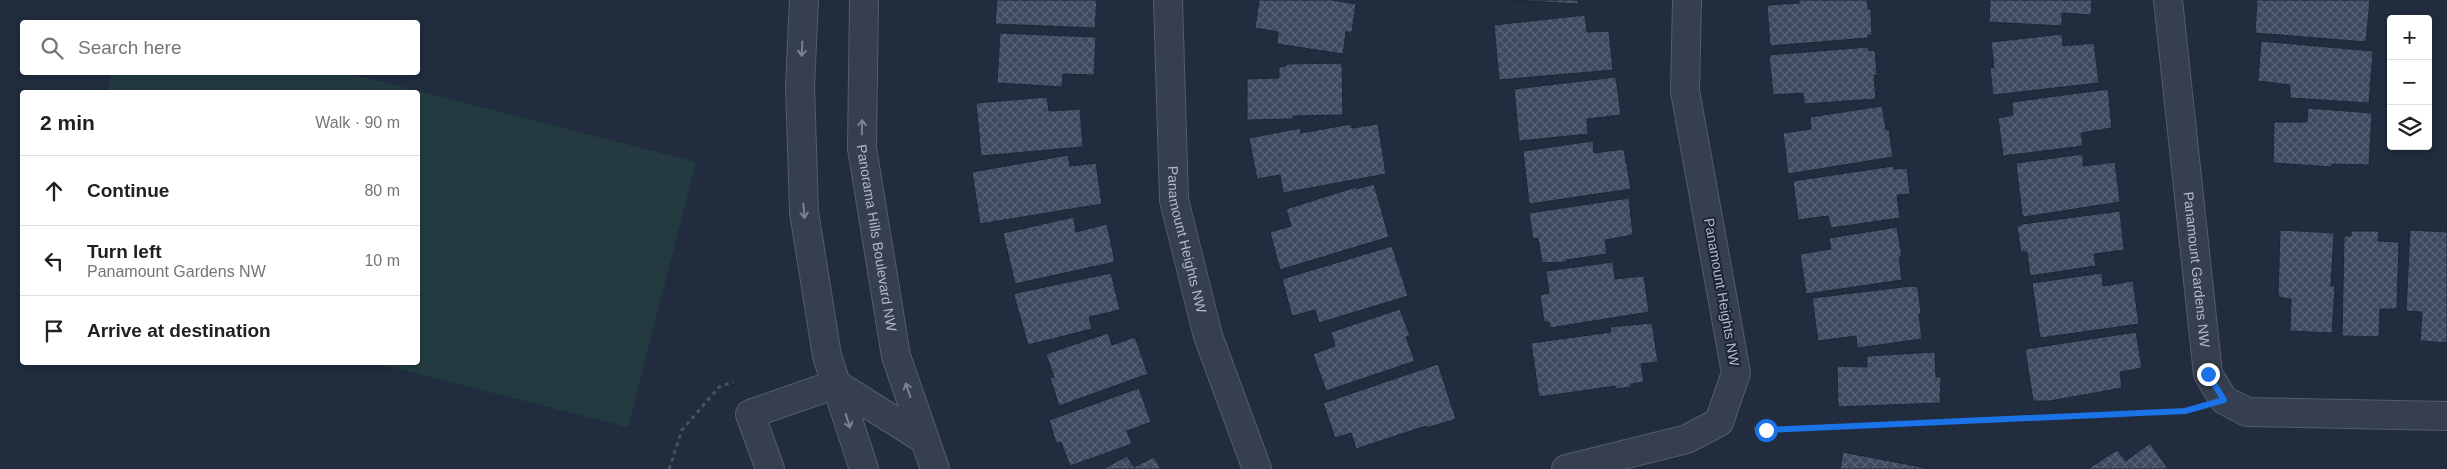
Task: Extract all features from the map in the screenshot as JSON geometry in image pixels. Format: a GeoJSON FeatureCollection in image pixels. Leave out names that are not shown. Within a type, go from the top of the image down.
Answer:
{"type":"FeatureCollection","features":[{"type":"Feature","properties":{"kind":"street"},"geometry":{"type":"LineString","coordinates":[[804,0],[800,86],[804,212],[827,356],[864,469]]}},
{"type":"Feature","properties":{"kind":"street","name":"Panorama Hills Boulevard NW"},"geometry":{"type":"LineString","coordinates":[[864,0],[862,148],[896,356],[936,469]]}},
{"type":"Feature","properties":{"kind":"street","name":"Panamount Heights NW"},"geometry":{"type":"LineString","coordinates":[[1168,0],[1174,200],[1208,336],[1257,469]]}},
{"type":"Feature","properties":{"kind":"street","name":"Panamount Heights NW"},"geometry":{"type":"LineString","coordinates":[[1687,0],[1685,91],[1736,373],[1719,422]]}},
{"type":"Feature","properties":{"kind":"street","name":"Panamount Gardens NW"},"geometry":{"type":"LineString","coordinates":[[2168,0],[2208,374],[2224,400]]}},
{"type":"Feature","properties":{"kind":"street"},"geometry":{"type":"LineString","coordinates":[[836,384],[926,440]]}},
{"type":"Feature","properties":{"kind":"street"},"geometry":{"type":"LineString","coordinates":[[770,469],[750,414],[836,384]]}},
{"type":"Feature","properties":{"kind":"street"},"geometry":{"type":"LineString","coordinates":[[2224,400],[2247,412],[2447,416]]}},
{"type":"Feature","properties":{"kind":"street"},"geometry":{"type":"LineString","coordinates":[[1566,469],[1687,439],[1719,422]]}},
{"type":"Feature","properties":{"kind":"path"},"geometry":{"type":"LineString","coordinates":[[1719,422],[1766,430],[2185,411],[2224,400]]}},
{"type":"Feature","properties":{"kind":"green space"},"geometry":{"type":"Polygon","coordinates":[[[111,75],[355,75],[414,90],[108,90],[111,75]]]}},
{"type":"Feature","properties":{"kind":"green space"},"geometry":{"type":"Polygon","coordinates":[[[420,92],[696,162],[628,427],[383,365],[420,365],[420,92]]]}},
{"type":"Feature","properties":{"kind":"building"},"geometry":{"type":"Polygon","coordinates":[[[997,0],[1097,0],[1095,28],[995,24],[997,0]]]}},
{"type":"Feature","properties":{"kind":"building"},"geometry":{"type":"Polygon","coordinates":[[[1259,0],[1333,0],[1356,4],[1352,32],[1346,32],[1343,54],[1277,44],[1278,32],[1255,28],[1259,0]]]}},
{"type":"Feature","properties":{"kind":"building"},"geometry":{"type":"Polygon","coordinates":[[[1512,0],[1578,0],[1578,4],[1512,0]]]}},
{"type":"Feature","properties":{"kind":"building"},"geometry":{"type":"Polygon","coordinates":[[[1799,0],[1867,0],[1868,9],[1871,9],[1872,36],[1868,35],[1868,38],[1770,46],[1767,5],[1799,3],[1799,0]]]}},
{"type":"Feature","properties":{"kind":"building"},"geometry":{"type":"Polygon","coordinates":[[[1990,0],[2092,0],[2091,15],[2062,13],[2062,26],[1989,22],[1990,0]]]}},
{"type":"Feature","properties":{"kind":"building"},"geometry":{"type":"Polygon","coordinates":[[[2257,0],[2370,0],[2366,42],[2255,33],[2257,0]]]}},
{"type":"Feature","properties":{"kind":"building"},"geometry":{"type":"Polygon","coordinates":[[[1585,15],[1587,32],[1609,31],[1613,70],[1499,80],[1494,25],[1585,15]]]}},
{"type":"Feature","properties":{"kind":"building"},"geometry":{"type":"Polygon","coordinates":[[[1000,33],[1096,37],[1094,75],[1063,74],[1062,87],[997,83],[1000,33]]]}},
{"type":"Feature","properties":{"kind":"building"},"geometry":{"type":"Polygon","coordinates":[[[2062,34],[2063,46],[2094,43],[2099,83],[1993,95],[1990,68],[1994,67],[1991,42],[2062,34]]]}},
{"type":"Feature","properties":{"kind":"building"},"geometry":{"type":"Polygon","coordinates":[[[2261,41],[2373,51],[2369,103],[2290,98],[2290,85],[2258,81],[2261,41]]]}},
{"type":"Feature","properties":{"kind":"building"},"geometry":{"type":"Polygon","coordinates":[[[1868,47],[1869,51],[1875,50],[1877,75],[1874,75],[1876,99],[1804,104],[1803,93],[1773,95],[1769,55],[1868,47]]]}},
{"type":"Feature","properties":{"kind":"building"},"geometry":{"type":"Polygon","coordinates":[[[1342,63],[1343,115],[1293,116],[1293,119],[1247,120],[1247,79],[1279,78],[1279,67],[1286,66],[1287,64],[1342,63]]]}},
{"type":"Feature","properties":{"kind":"building"},"geometry":{"type":"Polygon","coordinates":[[[1616,77],[1621,115],[1587,119],[1588,134],[1519,141],[1514,89],[1616,77]]]}},
{"type":"Feature","properties":{"kind":"building"},"geometry":{"type":"Polygon","coordinates":[[[2108,89],[2112,128],[2081,133],[2083,146],[2003,156],[1998,118],[2013,115],[2012,102],[2108,89]]]}},
{"type":"Feature","properties":{"kind":"building"},"geometry":{"type":"Polygon","coordinates":[[[1047,97],[1049,111],[1080,109],[1083,147],[981,156],[976,103],[1047,97]]]}},
{"type":"Feature","properties":{"kind":"building"},"geometry":{"type":"Polygon","coordinates":[[[1882,106],[1886,130],[1889,129],[1893,157],[1788,174],[1783,133],[1811,129],[1810,117],[1882,106]]]}},
{"type":"Feature","properties":{"kind":"building"},"geometry":{"type":"Polygon","coordinates":[[[2308,108],[2372,113],[2369,165],[2332,164],[2332,167],[2273,163],[2274,122],[2307,122],[2308,108]]]}},
{"type":"Feature","properties":{"kind":"building"},"geometry":{"type":"Polygon","coordinates":[[[1351,124],[1352,128],[1378,124],[1386,174],[1283,193],[1280,175],[1257,179],[1249,138],[1300,128],[1301,133],[1351,124]]]}},
{"type":"Feature","properties":{"kind":"building"},"geometry":{"type":"Polygon","coordinates":[[[1593,141],[1594,153],[1624,149],[1631,189],[1529,204],[1523,151],[1593,141]]]}},
{"type":"Feature","properties":{"kind":"building"},"geometry":{"type":"Polygon","coordinates":[[[2083,154],[2083,166],[2115,162],[2120,202],[2024,217],[2022,214],[2016,163],[2083,154]]]}},
{"type":"Feature","properties":{"kind":"building"},"geometry":{"type":"Polygon","coordinates":[[[1068,155],[1070,166],[1096,163],[1102,204],[980,224],[972,172],[1068,155]]]}},
{"type":"Feature","properties":{"kind":"building"},"geometry":{"type":"Polygon","coordinates":[[[1893,166],[1894,169],[1907,168],[1910,194],[1897,195],[1900,218],[1831,228],[1828,216],[1798,220],[1793,181],[1893,166]]]}},
{"type":"Feature","properties":{"kind":"building"},"geometry":{"type":"Polygon","coordinates":[[[1374,184],[1389,237],[1280,270],[1270,232],[1291,226],[1286,209],[1356,187],[1357,189],[1374,184]]]}},
{"type":"Feature","properties":{"kind":"building"},"geometry":{"type":"Polygon","coordinates":[[[1629,198],[1633,235],[1605,240],[1607,254],[1566,260],[1566,262],[1542,263],[1538,238],[1533,239],[1529,213],[1629,198]]]}},
{"type":"Feature","properties":{"kind":"building"},"geometry":{"type":"Polygon","coordinates":[[[2120,211],[2124,250],[2094,254],[2096,266],[2030,276],[2027,252],[2021,252],[2017,227],[2022,224],[2120,211]]]}},
{"type":"Feature","properties":{"kind":"building"},"geometry":{"type":"Polygon","coordinates":[[[1074,217],[1076,232],[1107,224],[1115,262],[1015,284],[1003,233],[1074,217]]]}},
{"type":"Feature","properties":{"kind":"building"},"geometry":{"type":"Polygon","coordinates":[[[1897,227],[1902,257],[1899,257],[1902,280],[1806,294],[1800,254],[1831,249],[1829,238],[1897,227]]]}},
{"type":"Feature","properties":{"kind":"building"},"geometry":{"type":"Polygon","coordinates":[[[2280,230],[2334,233],[2331,286],[2335,286],[2332,333],[2290,331],[2291,299],[2278,297],[2280,230]]]}},
{"type":"Feature","properties":{"kind":"building"},"geometry":{"type":"Polygon","coordinates":[[[2410,230],[2447,232],[2447,343],[2420,341],[2422,312],[2406,311],[2410,230]]]}},
{"type":"Feature","properties":{"kind":"building"},"geometry":{"type":"Polygon","coordinates":[[[2351,231],[2379,231],[2378,241],[2399,242],[2397,309],[2380,309],[2379,337],[2342,336],[2344,236],[2351,236],[2351,231]]]}},
{"type":"Feature","properties":{"kind":"building"},"geometry":{"type":"Polygon","coordinates":[[[1392,246],[1408,296],[1319,323],[1315,310],[1292,316],[1282,279],[1392,246]]]}},
{"type":"Feature","properties":{"kind":"building"},"geometry":{"type":"Polygon","coordinates":[[[1613,262],[1615,279],[1644,276],[1649,312],[1550,328],[1549,322],[1544,322],[1540,295],[1549,293],[1546,271],[1613,262]]]}},
{"type":"Feature","properties":{"kind":"building"},"geometry":{"type":"Polygon","coordinates":[[[1111,273],[1120,310],[1089,317],[1092,329],[1028,345],[1014,296],[1016,293],[1111,273]]]}},
{"type":"Feature","properties":{"kind":"building"},"geometry":{"type":"Polygon","coordinates":[[[2102,273],[2103,286],[2133,281],[2139,324],[2040,338],[2032,283],[2102,273]]]}},
{"type":"Feature","properties":{"kind":"building"},"geometry":{"type":"Polygon","coordinates":[[[1911,286],[1918,287],[1922,339],[1857,348],[1856,336],[1818,341],[1812,298],[1911,286]]]}},
{"type":"Feature","properties":{"kind":"building"},"geometry":{"type":"Polygon","coordinates":[[[1400,309],[1410,336],[1406,337],[1415,361],[1326,391],[1313,354],[1335,346],[1331,332],[1400,309]]]}},
{"type":"Feature","properties":{"kind":"building"},"geometry":{"type":"Polygon","coordinates":[[[1652,323],[1658,362],[1641,364],[1644,382],[1631,384],[1631,387],[1616,389],[1616,386],[1539,397],[1531,343],[1611,332],[1610,327],[1652,323]]]}},
{"type":"Feature","properties":{"kind":"building"},"geometry":{"type":"Polygon","coordinates":[[[2136,332],[2142,368],[2120,372],[2122,388],[2050,401],[2033,401],[2025,349],[2136,332]]]}},
{"type":"Feature","properties":{"kind":"building"},"geometry":{"type":"Polygon","coordinates":[[[1108,333],[1112,345],[1135,337],[1148,374],[1059,406],[1050,378],[1054,377],[1046,354],[1108,333]]]}},
{"type":"Feature","properties":{"kind":"building"},"geometry":{"type":"Polygon","coordinates":[[[1935,352],[1936,377],[1941,377],[1940,403],[1838,407],[1837,366],[1867,367],[1867,356],[1935,352]]]}},
{"type":"Feature","properties":{"kind":"building"},"geometry":{"type":"Polygon","coordinates":[[[1438,364],[1456,419],[1427,428],[1426,426],[1356,449],[1351,433],[1335,438],[1323,403],[1438,364]]]}},
{"type":"Feature","properties":{"kind":"building"},"geometry":{"type":"Polygon","coordinates":[[[1139,388],[1151,422],[1127,431],[1132,444],[1070,466],[1061,442],[1056,443],[1049,420],[1139,388]]]}},
{"type":"Feature","properties":{"kind":"building"},"geometry":{"type":"Polygon","coordinates":[[[2150,443],[2168,469],[2088,469],[2117,450],[2126,461],[2150,443]]]}},
{"type":"Feature","properties":{"kind":"building"},"geometry":{"type":"Polygon","coordinates":[[[1843,452],[1931,469],[1840,469],[1843,452]]]}},
{"type":"Feature","properties":{"kind":"building"},"geometry":{"type":"Polygon","coordinates":[[[1127,456],[1134,467],[1154,457],[1161,469],[1103,469],[1127,456]]]}},
{"type":"Feature","properties":{"kind":"route"},"geometry":{"type":"LineString","coordinates":[[1766,430],[2185,411],[2224,400],[2208,374]]}}]}
